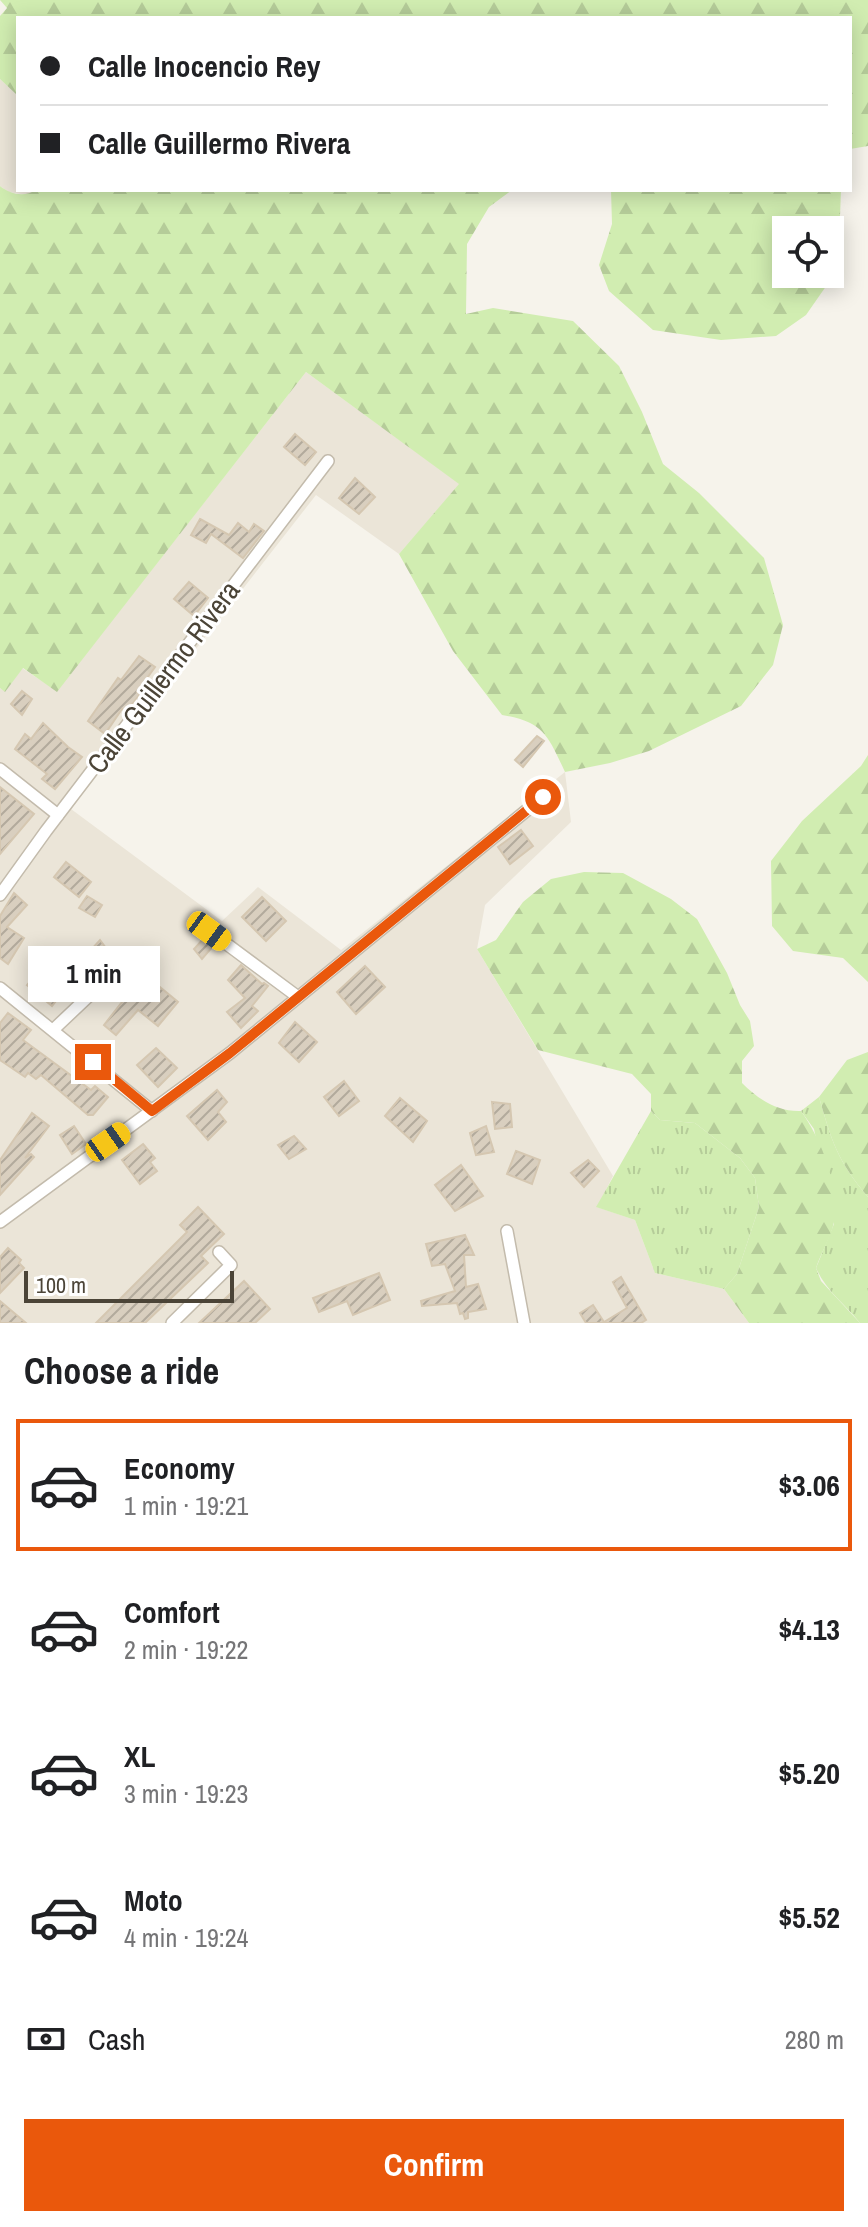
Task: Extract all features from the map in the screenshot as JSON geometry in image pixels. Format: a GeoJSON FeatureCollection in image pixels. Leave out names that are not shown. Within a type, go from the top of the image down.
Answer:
{"type":"FeatureCollection","features":[{"type":"Feature","properties":{"kind":"street","name":"Calle Guillermo Rivera"},"geometry":{"type":"LineString","coordinates":[[0,895],[328,461]]}},
{"type":"Feature","properties":{"kind":"street"},"geometry":{"type":"LineString","coordinates":[[0,769],[58,815]]}},
{"type":"Feature","properties":{"kind":"street"},"geometry":{"type":"LineString","coordinates":[[0,1222],[152,1111],[298,997],[543,797]]}},
{"type":"Feature","properties":{"kind":"street"},"geometry":{"type":"LineString","coordinates":[[197,922],[298,997]]}},
{"type":"Feature","properties":{"kind":"street"},"geometry":{"type":"LineString","coordinates":[[54,1029],[129,958]]}},
{"type":"Feature","properties":{"kind":"street"},"geometry":{"type":"LineString","coordinates":[[0,988],[152,1111]]}},
{"type":"Feature","properties":{"kind":"street"},"geometry":{"type":"LineString","coordinates":[[507,1231],[524,1323]]}},
{"type":"Feature","properties":{"kind":"street"},"geometry":{"type":"LineString","coordinates":[[172,1323],[231,1265],[219,1252]]}},
{"type":"Feature","properties":{"kind":"shaded area"},"geometry":{"type":"Polygon","coordinates":[[[0,79],[16,94],[16,192],[33,192],[28,195],[8,192],[0,186],[0,79]]]}},
{"type":"Feature","properties":{"kind":"shaded area"},"geometry":{"type":"Polygon","coordinates":[[[306,372],[460,484],[399,554],[316,495],[71,809],[222,921],[258,887],[341,950],[565,772],[571,822],[485,905],[477,949],[613,1176],[597,1207],[635,1220],[655,1273],[724,1289],[749,1323],[0,1323],[0,688],[5,691],[22,668],[57,691],[306,372]]]}},
{"type":"Feature","properties":{"kind":"green space"},"geometry":{"type":"Polygon","coordinates":[[[0,0],[868,0],[868,146],[852,149],[852,16],[16,16],[16,94],[0,79],[0,16],[7,8],[0,0]]]}},
{"type":"Feature","properties":{"kind":"green space"},"geometry":{"type":"Polygon","coordinates":[[[0,186],[18,194],[509,192],[489,207],[467,244],[466,314],[493,308],[573,321],[619,366],[663,464],[699,493],[764,558],[783,625],[773,665],[741,706],[649,751],[565,772],[543,733],[527,722],[502,715],[453,651],[399,554],[459,484],[306,372],[57,692],[23,668],[5,692],[0,688],[0,186]]]}},
{"type":"Feature","properties":{"kind":"green space"},"geometry":{"type":"Polygon","coordinates":[[[611,192],[841,192],[840,216],[772,216],[772,288],[825,288],[806,315],[776,336],[721,340],[653,330],[609,291],[599,265],[612,224],[611,192]]]}},
{"type":"Feature","properties":{"kind":"green space"},"geometry":{"type":"Polygon","coordinates":[[[868,755],[868,982],[843,958],[793,951],[772,926],[771,861],[802,821],[861,766],[868,755]]]}},
{"type":"Feature","properties":{"kind":"green space"},"geometry":{"type":"Polygon","coordinates":[[[584,872],[623,873],[671,899],[697,919],[750,1021],[754,1046],[742,1061],[742,1083],[768,1103],[801,1111],[822,1149],[831,1178],[835,1208],[833,1228],[816,1268],[821,1281],[860,1323],[749,1323],[724,1289],[737,1274],[759,1207],[755,1178],[740,1158],[695,1123],[660,1120],[651,1111],[651,1094],[632,1074],[538,1050],[477,949],[496,940],[523,902],[551,879],[584,872]]]}},
{"type":"Feature","properties":{"kind":"green space"},"geometry":{"type":"Polygon","coordinates":[[[868,1052],[868,1197],[837,1150],[819,1097],[847,1060],[868,1052]]]}},
{"type":"Feature","properties":{"kind":"green space"},"geometry":{"type":"Polygon","coordinates":[[[819,1097],[837,1150],[868,1197],[868,1323],[860,1323],[830,1290],[816,1268],[834,1224],[814,1129],[801,1111],[819,1097]]]}},
{"type":"Feature","properties":{"kind":"green space"},"geometry":{"type":"Polygon","coordinates":[[[651,1111],[660,1120],[695,1123],[740,1158],[755,1178],[759,1207],[737,1274],[724,1289],[655,1273],[635,1220],[596,1207],[651,1111]]]}},
{"type":"Feature","properties":{"kind":"building"},"geometry":{"type":"Polygon","coordinates":[[[295,434],[316,452],[305,465],[284,447],[295,434]]]}},
{"type":"Feature","properties":{"kind":"building"},"geometry":{"type":"Polygon","coordinates":[[[355,478],[375,497],[359,514],[339,498],[355,478]]]}},
{"type":"Feature","properties":{"kind":"building"},"geometry":{"type":"Polygon","coordinates":[[[200,519],[229,535],[238,523],[249,532],[254,524],[264,531],[243,558],[211,534],[206,543],[191,535],[200,519]]]}},
{"type":"Feature","properties":{"kind":"building"},"geometry":{"type":"Polygon","coordinates":[[[189,582],[208,598],[194,616],[174,599],[189,582]]]}},
{"type":"Feature","properties":{"kind":"building"},"geometry":{"type":"Polygon","coordinates":[[[139,656],[155,667],[137,692],[140,694],[126,712],[122,709],[105,734],[88,721],[118,678],[121,680],[139,656]]]}},
{"type":"Feature","properties":{"kind":"building"},"geometry":{"type":"Polygon","coordinates":[[[22,691],[32,699],[22,715],[11,704],[22,691]]]}},
{"type":"Feature","properties":{"kind":"building"},"geometry":{"type":"Polygon","coordinates":[[[43,723],[82,757],[55,789],[42,779],[47,774],[15,749],[25,734],[31,739],[43,723]]]}},
{"type":"Feature","properties":{"kind":"building"},"geometry":{"type":"Polygon","coordinates":[[[537,736],[544,741],[523,767],[515,760],[537,736]]]}},
{"type":"Feature","properties":{"kind":"building"},"geometry":{"type":"Polygon","coordinates":[[[0,787],[34,814],[0,854],[0,787]]]}},
{"type":"Feature","properties":{"kind":"building"},"geometry":{"type":"Polygon","coordinates":[[[521,830],[533,846],[510,864],[498,847],[521,830]]]}},
{"type":"Feature","properties":{"kind":"building"},"geometry":{"type":"Polygon","coordinates":[[[66,862],[91,882],[79,897],[54,877],[66,862]]]}},
{"type":"Feature","properties":{"kind":"building"},"geometry":{"type":"Polygon","coordinates":[[[14,893],[27,905],[7,927],[24,938],[8,964],[0,958],[0,916],[14,893]]]}},
{"type":"Feature","properties":{"kind":"building"},"geometry":{"type":"Polygon","coordinates":[[[87,896],[102,905],[95,917],[79,908],[87,896]]]}},
{"type":"Feature","properties":{"kind":"building"},"geometry":{"type":"Polygon","coordinates":[[[262,897],[286,921],[266,941],[242,917],[262,897]]]}},
{"type":"Feature","properties":{"kind":"building"},"geometry":{"type":"Polygon","coordinates":[[[204,938],[214,945],[202,959],[194,949],[204,938]]]}},
{"type":"Feature","properties":{"kind":"building"},"geometry":{"type":"Polygon","coordinates":[[[100,940],[112,956],[89,974],[79,963],[100,940]]]}},
{"type":"Feature","properties":{"kind":"building"},"geometry":{"type":"Polygon","coordinates":[[[241,965],[268,986],[252,1006],[258,1011],[241,1028],[227,1012],[245,998],[228,980],[241,965]]]}},
{"type":"Feature","properties":{"kind":"building"},"geometry":{"type":"Polygon","coordinates":[[[365,966],[385,987],[356,1014],[337,992],[365,966]]]}},
{"type":"Feature","properties":{"kind":"building"},"geometry":{"type":"Polygon","coordinates":[[[42,967],[67,987],[52,1006],[27,985],[42,967]]]}},
{"type":"Feature","properties":{"kind":"building"},"geometry":{"type":"Polygon","coordinates":[[[144,974],[178,1002],[158,1026],[138,1010],[116,1035],[104,1025],[144,974]]]}},
{"type":"Feature","properties":{"kind":"building"},"geometry":{"type":"Polygon","coordinates":[[[8,1013],[31,1030],[23,1040],[91,1090],[95,1086],[108,1097],[93,1115],[88,1115],[41,1075],[36,1079],[28,1073],[25,1077],[0,1060],[0,1023],[8,1013]]]}},
{"type":"Feature","properties":{"kind":"building"},"geometry":{"type":"Polygon","coordinates":[[[295,1022],[317,1042],[299,1062],[279,1043],[295,1022]]]}},
{"type":"Feature","properties":{"kind":"building"},"geometry":{"type":"Polygon","coordinates":[[[156,1048],[177,1068],[158,1087],[137,1065],[156,1048]]]}},
{"type":"Feature","properties":{"kind":"building"},"geometry":{"type":"Polygon","coordinates":[[[344,1081],[359,1101],[339,1116],[324,1097],[344,1081]]]}},
{"type":"Feature","properties":{"kind":"building"},"geometry":{"type":"Polygon","coordinates":[[[217,1090],[227,1102],[218,1112],[226,1122],[208,1140],[187,1116],[217,1090]]]}},
{"type":"Feature","properties":{"kind":"building"},"geometry":{"type":"Polygon","coordinates":[[[400,1098],[427,1121],[413,1142],[385,1116],[400,1098]]]}},
{"type":"Feature","properties":{"kind":"building"},"geometry":{"type":"Polygon","coordinates":[[[492,1102],[510,1104],[512,1127],[495,1129],[492,1102]]]}},
{"type":"Feature","properties":{"kind":"building"},"geometry":{"type":"Polygon","coordinates":[[[32,1113],[49,1126],[25,1158],[31,1154],[34,1157],[0,1195],[0,1160],[32,1113]]]}},
{"type":"Feature","properties":{"kind":"building"},"geometry":{"type":"Polygon","coordinates":[[[74,1126],[86,1144],[72,1154],[60,1135],[74,1126]]]}},
{"type":"Feature","properties":{"kind":"building"},"geometry":{"type":"Polygon","coordinates":[[[486,1126],[494,1152],[476,1155],[470,1133],[486,1126]]]}},
{"type":"Feature","properties":{"kind":"building"},"geometry":{"type":"Polygon","coordinates":[[[294,1136],[306,1149],[289,1159],[278,1145],[294,1136]]]}},
{"type":"Feature","properties":{"kind":"building"},"geometry":{"type":"Polygon","coordinates":[[[143,1144],[155,1158],[150,1162],[157,1171],[140,1184],[122,1160],[143,1144]]]}},
{"type":"Feature","properties":{"kind":"building"},"geometry":{"type":"Polygon","coordinates":[[[516,1151],[540,1160],[532,1184],[507,1174],[516,1151]]]}},
{"type":"Feature","properties":{"kind":"building"},"geometry":{"type":"Polygon","coordinates":[[[588,1160],[599,1171],[584,1187],[571,1173],[588,1160]]]}},
{"type":"Feature","properties":{"kind":"building"},"geometry":{"type":"Polygon","coordinates":[[[461,1165],[483,1196],[455,1211],[435,1185],[461,1165]]]}},
{"type":"Feature","properties":{"kind":"building"},"geometry":{"type":"Polygon","coordinates":[[[198,1207],[224,1234],[201,1256],[208,1263],[145,1323],[96,1323],[187,1232],[180,1225],[198,1207]]]}},
{"type":"Feature","properties":{"kind":"building"},"geometry":{"type":"Polygon","coordinates":[[[465,1235],[474,1255],[464,1255],[466,1287],[478,1284],[486,1309],[468,1312],[465,1319],[457,1303],[422,1306],[421,1301],[455,1291],[445,1264],[432,1266],[426,1244],[465,1235]]]}},
{"type":"Feature","properties":{"kind":"building"},"geometry":{"type":"Polygon","coordinates":[[[8,1248],[21,1260],[19,1263],[24,1268],[0,1293],[0,1257],[8,1248]]]}},
{"type":"Feature","properties":{"kind":"building"},"geometry":{"type":"Polygon","coordinates":[[[379,1273],[390,1300],[353,1315],[347,1301],[319,1312],[313,1298],[379,1273]]]}},
{"type":"Feature","properties":{"kind":"building"},"geometry":{"type":"Polygon","coordinates":[[[621,1277],[646,1320],[641,1323],[586,1323],[580,1313],[593,1305],[604,1322],[627,1308],[613,1282],[621,1277]]]}},
{"type":"Feature","properties":{"kind":"building"},"geometry":{"type":"Polygon","coordinates":[[[244,1281],[270,1309],[255,1323],[199,1323],[244,1281]]]}},
{"type":"Feature","properties":{"kind":"building"},"geometry":{"type":"Polygon","coordinates":[[[0,1301],[26,1323],[0,1323],[0,1301]]]}},
{"type":"Feature","properties":{"kind":"route"},"geometry":{"type":"LineString","coordinates":[[93,1062],[152,1111],[230,1053],[543,797]]}}]}
